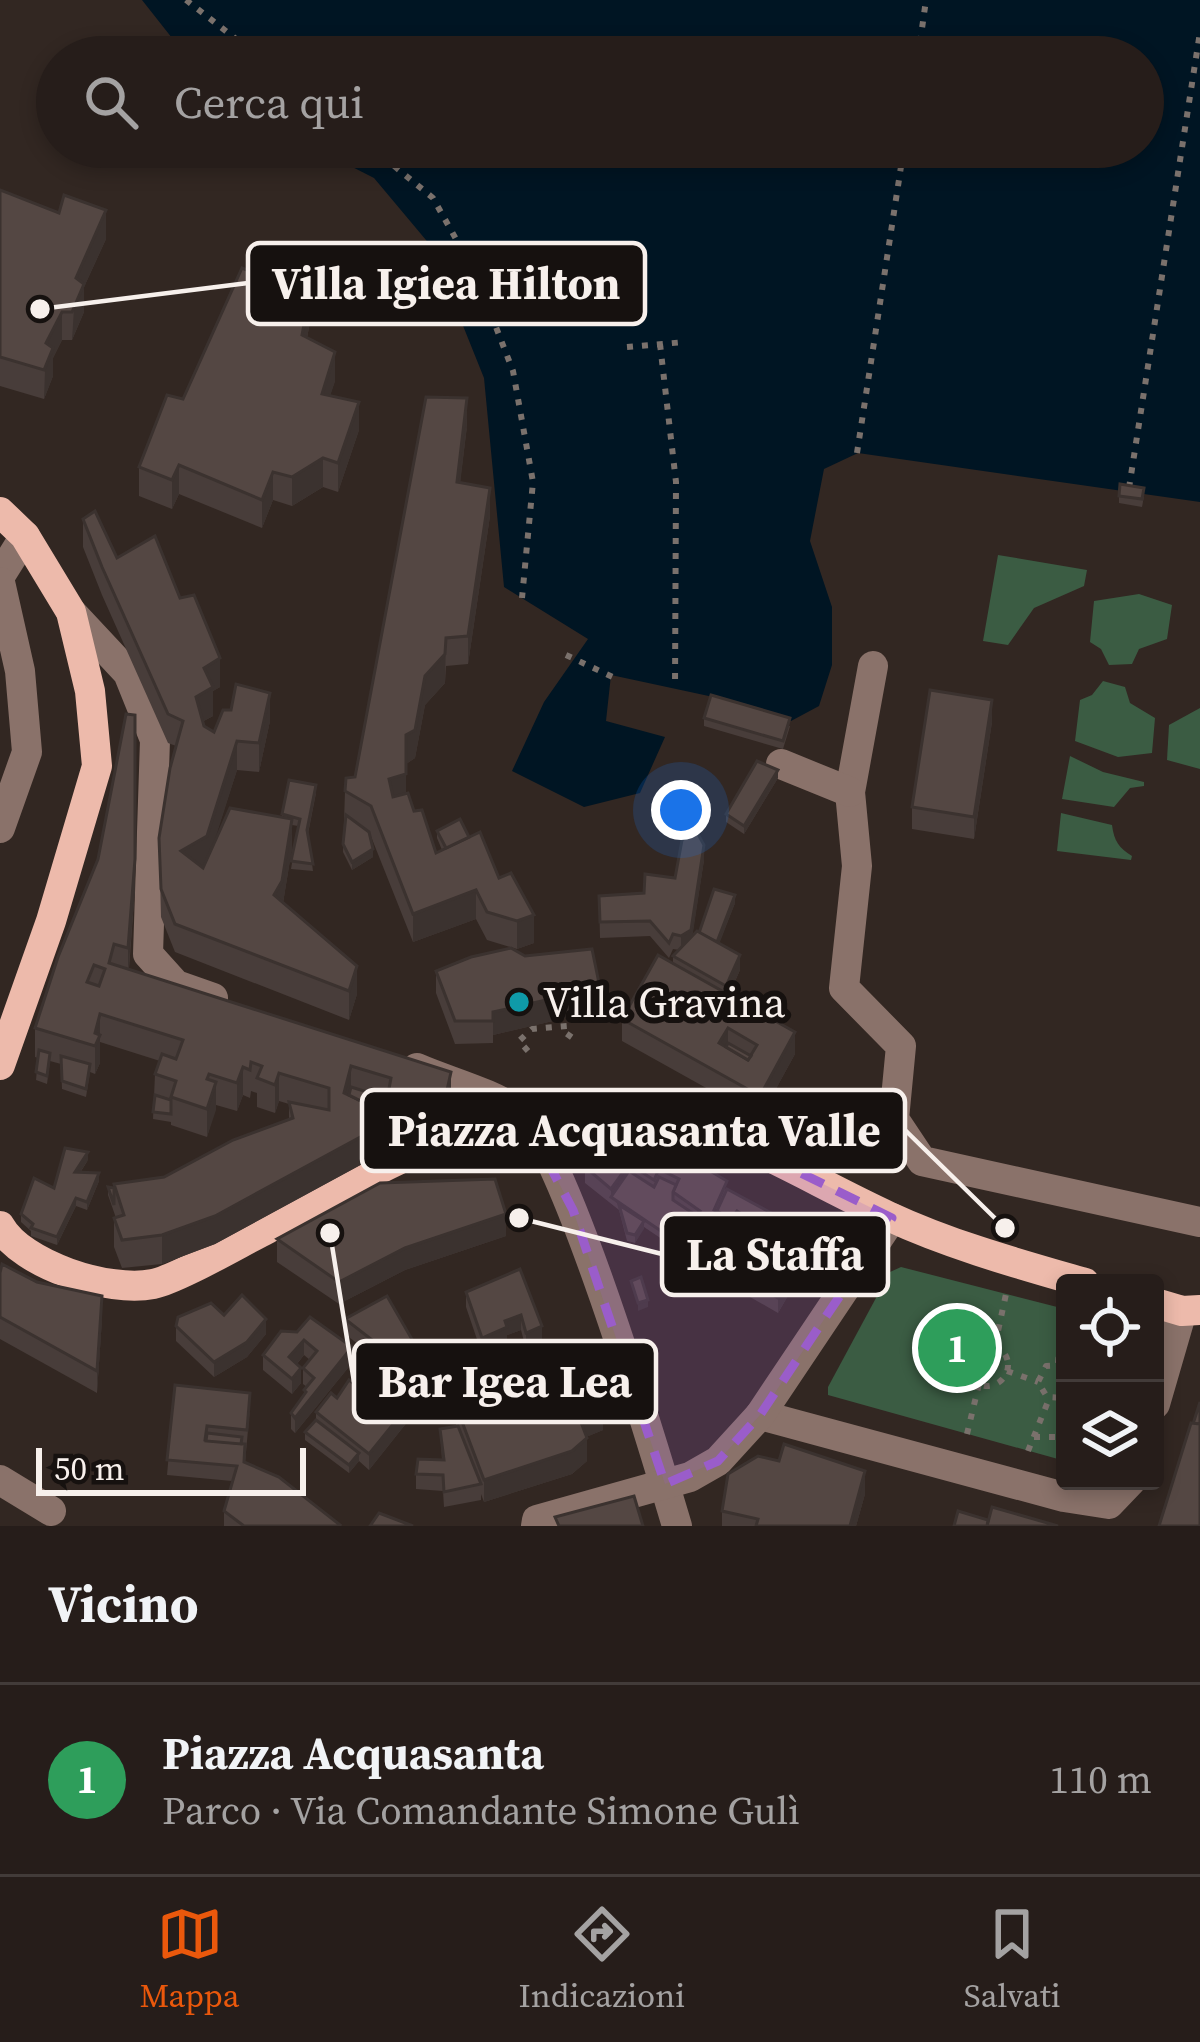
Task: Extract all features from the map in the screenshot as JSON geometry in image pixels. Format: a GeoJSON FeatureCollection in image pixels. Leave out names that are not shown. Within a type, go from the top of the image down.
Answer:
{"type":"FeatureCollection","features":[{"type":"Feature","properties":{"kind":"main road"},"geometry":{"type":"LineString","coordinates":[[0,512],[25,536],[71,612],[91,691],[97,766],[51,921],[0,1065]]}},
{"type":"Feature","properties":{"kind":"main road"},"geometry":{"type":"LineString","coordinates":[[0,1226],[11,1245],[80,1280],[152,1285],[401,1156],[522,1113],[620,1105],[671,1115],[724,1135],[892,1218],[1058,1274]]}},
{"type":"Feature","properties":{"kind":"street"},"geometry":{"type":"LineString","coordinates":[[0,828],[27,752],[20,671],[0,579],[25,536]]}},
{"type":"Feature","properties":{"kind":"street"},"geometry":{"type":"LineString","coordinates":[[71,612],[128,673],[155,740],[148,954],[176,985],[242,1007]]}},
{"type":"Feature","properties":{"kind":"street"},"geometry":{"type":"LineString","coordinates":[[873,666],[850,792],[857,866],[844,988],[901,1046],[894,1119],[922,1160],[1200,1222]]}},
{"type":"Feature","properties":{"kind":"street"},"geometry":{"type":"LineString","coordinates":[[782,764],[850,792]]}},
{"type":"Feature","properties":{"kind":"street"},"geometry":{"type":"LineString","coordinates":[[397,1059],[522,1113],[542,1139],[573,1210],[677,1526]]}},
{"type":"Feature","properties":{"kind":"street"},"geometry":{"type":"LineString","coordinates":[[536,1526],[537,1520],[690,1477],[718,1461],[760,1415],[892,1218]]}},
{"type":"Feature","properties":{"kind":"street"},"geometry":{"type":"LineString","coordinates":[[1160,1382],[1179,1308]]}},
{"type":"Feature","properties":{"kind":"street"},"geometry":{"type":"LineString","coordinates":[[760,1415],[1064,1497],[1123,1503]]}},
{"type":"Feature","properties":{"kind":"street"},"geometry":{"type":"LineString","coordinates":[[0,1480],[51,1511]]}},
{"type":"Feature","properties":{"kind":"path"},"geometry":{"type":"LineString","coordinates":[[186,0],[232,36]]}},
{"type":"Feature","properties":{"kind":"path"},"geometry":{"type":"LineString","coordinates":[[921,36],[926,0]]}},
{"type":"Feature","properties":{"kind":"path"},"geometry":{"type":"LineString","coordinates":[[1129,492],[1200,32]]}},
{"type":"Feature","properties":{"kind":"path"},"geometry":{"type":"LineString","coordinates":[[397,168],[433,198],[475,273],[513,371],[533,482],[522,598]]}},
{"type":"Feature","properties":{"kind":"path"},"geometry":{"type":"LineString","coordinates":[[857,453],[901,168]]}},
{"type":"Feature","properties":{"kind":"path"},"geometry":{"type":"LineString","coordinates":[[627,347],[685,342]]}},
{"type":"Feature","properties":{"kind":"path"},"geometry":{"type":"LineString","coordinates":[[660,344],[676,482],[675,688]]}},
{"type":"Feature","properties":{"kind":"path"},"geometry":{"type":"LineString","coordinates":[[566,655],[619,680]]}},
{"type":"Feature","properties":{"kind":"path"},"geometry":{"type":"LineString","coordinates":[[529,1051],[519,1041],[532,1029],[568,1026],[571,1033],[564,1043]]}},
{"type":"Feature","properties":{"kind":"path"},"geometry":{"type":"LineString","coordinates":[[995,1345],[1006,1294]]}},
{"type":"Feature","properties":{"kind":"path"},"geometry":{"type":"LineString","coordinates":[[995,1345],[1007,1358],[1007,1371],[993,1385],[979,1384],[969,1375],[968,1354],[979,1346],[995,1345]]}},
{"type":"Feature","properties":{"kind":"path"},"geometry":{"type":"LineString","coordinates":[[1056,1366],[1042,1370],[1038,1382],[1042,1393],[1056,1399]]}},
{"type":"Feature","properties":{"kind":"path"},"geometry":{"type":"LineString","coordinates":[[1007,1371],[1038,1382]]}},
{"type":"Feature","properties":{"kind":"path"},"geometry":{"type":"LineString","coordinates":[[968,1434],[979,1384]]}},
{"type":"Feature","properties":{"kind":"path"},"geometry":{"type":"LineString","coordinates":[[1028,1451],[1049,1399]]}},
{"type":"Feature","properties":{"kind":"path"},"geometry":{"type":"LineString","coordinates":[[1034,1437],[1056,1437]]}},
{"type":"Feature","properties":{"kind":"highlighted area"},"geometry":{"type":"Polygon","coordinates":[[[620,1105],[724,1135],[892,1218],[760,1415],[718,1461],[665,1484],[573,1210],[522,1113],[620,1105]]]}},
{"type":"Feature","properties":{"kind":"green space"},"geometry":{"type":"Polygon","coordinates":[[[998,555],[1087,570],[1084,586],[1034,608],[1008,645],[983,641],[998,555]]]}},
{"type":"Feature","properties":{"kind":"green space"},"geometry":{"type":"Polygon","coordinates":[[[1139,594],[1172,605],[1167,639],[1139,649],[1132,664],[1109,665],[1101,649],[1090,642],[1094,601],[1139,594]]]}},
{"type":"Feature","properties":{"kind":"green space"},"geometry":{"type":"Polygon","coordinates":[[[1103,681],[1125,687],[1130,703],[1155,718],[1152,753],[1118,757],[1075,741],[1080,700],[1092,695],[1103,681]]]}},
{"type":"Feature","properties":{"kind":"green space"},"geometry":{"type":"Polygon","coordinates":[[[1200,708],[1200,769],[1167,760],[1169,725],[1200,708]]]}},
{"type":"Feature","properties":{"kind":"green space"},"geometry":{"type":"Polygon","coordinates":[[[1070,756],[1103,772],[1144,782],[1144,786],[1130,788],[1114,807],[1062,799],[1070,756]]]}},
{"type":"Feature","properties":{"kind":"green space"},"geometry":{"type":"Polygon","coordinates":[[[1061,813],[1112,825],[1116,840],[1131,860],[1057,851],[1061,813]]]}},
{"type":"Feature","properties":{"kind":"green space"},"geometry":{"type":"Polygon","coordinates":[[[901,1267],[1056,1307],[1056,1458],[828,1395],[828,1387],[890,1272],[901,1267]]]}},
{"type":"Feature","properties":{"kind":"water"},"geometry":{"type":"Polygon","coordinates":[[[142,0],[1200,0],[1200,502],[858,453],[824,469],[810,541],[832,607],[832,665],[819,706],[791,721],[732,701],[611,675],[606,721],[665,737],[640,793],[584,807],[512,771],[544,702],[588,639],[504,587],[484,378],[431,246],[374,178],[354,168],[1164,168],[1164,36],[170,36],[142,0]]]}},
{"type":"Feature","properties":{"kind":"building"},"geometry":{"type":"Polygon","coordinates":[[[0,190],[59,213],[64,195],[106,210],[76,278],[84,284],[72,312],[62,312],[46,343],[53,348],[44,370],[0,357],[0,190]]]}},
{"type":"Feature","properties":{"kind":"building"},"geometry":{"type":"Polygon","coordinates":[[[242,268],[275,281],[291,277],[311,289],[302,335],[335,352],[322,394],[359,402],[338,463],[323,458],[292,477],[273,472],[262,500],[179,465],[172,480],[139,467],[167,395],[183,399],[242,268]]]}},
{"type":"Feature","properties":{"kind":"building"},"geometry":{"type":"Polygon","coordinates":[[[426,397],[467,398],[457,482],[490,488],[468,636],[446,638],[445,654],[425,676],[415,730],[406,735],[406,774],[389,779],[393,797],[408,793],[414,811],[422,810],[436,853],[480,832],[499,878],[511,873],[534,915],[517,921],[487,912],[476,890],[413,914],[371,806],[345,791],[346,778],[355,777],[426,397]]]}},
{"type":"Feature","properties":{"kind":"building"},"geometry":{"type":"Polygon","coordinates":[[[1120,484],[1144,488],[1142,499],[1119,496],[1120,484]]]}},
{"type":"Feature","properties":{"kind":"building"},"geometry":{"type":"Polygon","coordinates":[[[95,511],[117,558],[155,536],[180,598],[194,595],[220,658],[204,668],[213,687],[196,697],[204,726],[214,732],[223,710],[231,710],[236,684],[270,693],[259,743],[237,741],[207,836],[181,851],[203,868],[230,808],[292,819],[282,881],[274,895],[357,966],[349,991],[175,924],[161,889],[159,838],[183,721],[168,714],[102,567],[83,519],[95,511]]]}},
{"type":"Feature","properties":{"kind":"building"},"geometry":{"type":"Polygon","coordinates":[[[930,690],[992,700],[974,817],[912,807],[930,690]]]}},
{"type":"Feature","properties":{"kind":"building"},"geometry":{"type":"Polygon","coordinates":[[[711,695],[790,718],[783,741],[704,718],[711,695]]]}},
{"type":"Feature","properties":{"kind":"building"},"geometry":{"type":"Polygon","coordinates":[[[126,714],[135,715],[135,859],[128,948],[114,944],[109,963],[451,1072],[447,1090],[215,1216],[162,1235],[122,1240],[114,1218],[124,1215],[114,1184],[164,1177],[233,1140],[293,1118],[289,1102],[329,1110],[329,1088],[279,1073],[275,1085],[257,1078],[262,1066],[251,1062],[250,1070],[243,1067],[237,1083],[209,1074],[207,1079],[216,1082],[207,1109],[171,1097],[176,1081],[155,1074],[162,1054],[176,1059],[183,1040],[100,1014],[95,1046],[35,1028],[98,859],[126,714]],[[94,965],[87,982],[99,986],[105,969],[94,965]],[[351,1066],[344,1093],[386,1105],[391,1078],[351,1066]]]}},
{"type":"Feature","properties":{"kind":"building"},"geometry":{"type":"Polygon","coordinates":[[[757,761],[778,770],[744,826],[726,814],[757,761]]]}},
{"type":"Feature","properties":{"kind":"building"},"geometry":{"type":"Polygon","coordinates":[[[289,780],[316,785],[307,830],[313,864],[291,861],[300,819],[282,814],[289,780]]]}},
{"type":"Feature","properties":{"kind":"building"},"geometry":{"type":"Polygon","coordinates":[[[346,815],[369,832],[373,849],[352,862],[343,844],[346,815]]]}},
{"type":"Feature","properties":{"kind":"building"},"geometry":{"type":"Polygon","coordinates":[[[460,819],[469,837],[446,848],[437,831],[460,819]]]}},
{"type":"Feature","properties":{"kind":"building"},"geometry":{"type":"Polygon","coordinates":[[[692,833],[704,845],[691,930],[681,936],[673,934],[669,943],[650,921],[600,922],[599,896],[644,893],[645,874],[675,878],[682,840],[692,833]]]}},
{"type":"Feature","properties":{"kind":"building"},"geometry":{"type":"Polygon","coordinates":[[[714,889],[735,895],[717,942],[699,933],[714,889]]]}},
{"type":"Feature","properties":{"kind":"building"},"geometry":{"type":"Polygon","coordinates":[[[697,931],[740,955],[726,986],[673,956],[697,931]]]}},
{"type":"Feature","properties":{"kind":"building"},"geometry":{"type":"Polygon","coordinates":[[[511,948],[525,956],[592,949],[600,988],[493,1012],[493,1021],[455,1021],[436,971],[511,948]]]}},
{"type":"Feature","properties":{"kind":"building"},"geometry":{"type":"Polygon","coordinates":[[[658,955],[795,1032],[760,1096],[622,1019],[658,955]],[[728,1028],[719,1043],[748,1060],[757,1045],[728,1028]]]}},
{"type":"Feature","properties":{"kind":"building"},"geometry":{"type":"Polygon","coordinates":[[[728,1043],[751,1056],[748,1060],[726,1047],[728,1043]]]}},
{"type":"Feature","properties":{"kind":"building"},"geometry":{"type":"Polygon","coordinates":[[[39,1050],[50,1053],[47,1076],[36,1072],[39,1050]]]}},
{"type":"Feature","properties":{"kind":"building"},"geometry":{"type":"Polygon","coordinates":[[[61,1056],[90,1064],[86,1089],[62,1081],[61,1056]]]}},
{"type":"Feature","properties":{"kind":"building"},"geometry":{"type":"Polygon","coordinates":[[[351,1087],[387,1098],[386,1105],[349,1095],[351,1087]]]}},
{"type":"Feature","properties":{"kind":"building"},"geometry":{"type":"Polygon","coordinates":[[[155,1095],[171,1100],[171,1114],[153,1112],[155,1095]]]}},
{"type":"Feature","properties":{"kind":"building"},"geometry":{"type":"Polygon","coordinates":[[[609,1111],[727,1181],[714,1210],[731,1219],[737,1211],[749,1219],[745,1227],[771,1243],[781,1226],[811,1240],[778,1298],[736,1274],[749,1258],[760,1266],[766,1257],[697,1214],[700,1211],[673,1192],[679,1179],[659,1169],[654,1180],[629,1164],[611,1189],[585,1167],[609,1111]]]}},
{"type":"Feature","properties":{"kind":"building"},"geometry":{"type":"Polygon","coordinates":[[[65,1148],[88,1152],[75,1172],[99,1173],[87,1202],[76,1198],[57,1237],[31,1228],[33,1224],[21,1214],[34,1178],[54,1188],[65,1148]]]}},
{"type":"Feature","properties":{"kind":"building"},"geometry":{"type":"Polygon","coordinates":[[[629,1171],[654,1187],[659,1177],[676,1185],[673,1200],[697,1216],[693,1228],[745,1263],[736,1282],[611,1197],[629,1171]]]}},
{"type":"Feature","properties":{"kind":"building"},"geometry":{"type":"Polygon","coordinates":[[[495,1179],[506,1214],[405,1248],[339,1282],[277,1239],[380,1183],[495,1179]]]}},
{"type":"Feature","properties":{"kind":"building"},"geometry":{"type":"Polygon","coordinates":[[[727,1189],[786,1221],[771,1243],[748,1229],[749,1219],[737,1211],[731,1219],[717,1211],[727,1189]]]}},
{"type":"Feature","properties":{"kind":"building"},"geometry":{"type":"Polygon","coordinates":[[[619,1205],[644,1221],[635,1235],[627,1233],[619,1205]]]}},
{"type":"Feature","properties":{"kind":"building"},"geometry":{"type":"Polygon","coordinates":[[[2,1264],[37,1282],[102,1296],[97,1371],[0,1317],[2,1264]]]}},
{"type":"Feature","properties":{"kind":"building"},"geometry":{"type":"Polygon","coordinates":[[[520,1269],[542,1326],[526,1333],[521,1315],[482,1338],[466,1292],[520,1269]]]}},
{"type":"Feature","properties":{"kind":"building"},"geometry":{"type":"Polygon","coordinates":[[[641,1277],[648,1300],[638,1303],[631,1281],[641,1277]]]}},
{"type":"Feature","properties":{"kind":"building"},"geometry":{"type":"Polygon","coordinates":[[[242,1295],[266,1319],[247,1342],[214,1362],[176,1326],[178,1317],[211,1303],[224,1315],[242,1295]]]}},
{"type":"Feature","properties":{"kind":"building"},"geometry":{"type":"Polygon","coordinates":[[[387,1296],[417,1348],[403,1364],[345,1319],[387,1296]]]}},
{"type":"Feature","properties":{"kind":"building"},"geometry":{"type":"Polygon","coordinates":[[[310,1317],[352,1347],[295,1418],[291,1413],[314,1378],[303,1368],[317,1351],[304,1340],[289,1357],[301,1368],[292,1379],[263,1355],[281,1331],[297,1332],[310,1317]]]}},
{"type":"Feature","properties":{"kind":"building"},"geometry":{"type":"Polygon","coordinates":[[[558,1349],[564,1372],[589,1366],[603,1408],[579,1417],[587,1438],[572,1451],[484,1480],[455,1403],[558,1349]]]}},
{"type":"Feature","properties":{"kind":"building"},"geometry":{"type":"Polygon","coordinates":[[[360,1368],[383,1386],[373,1398],[352,1382],[360,1368]]]}},
{"type":"Feature","properties":{"kind":"building"},"geometry":{"type":"Polygon","coordinates":[[[349,1380],[373,1398],[386,1381],[412,1401],[369,1454],[316,1412],[331,1393],[337,1398],[349,1380]]]}},
{"type":"Feature","properties":{"kind":"building"},"geometry":{"type":"Polygon","coordinates":[[[175,1385],[250,1393],[247,1430],[207,1426],[205,1440],[245,1444],[244,1462],[279,1477],[340,1525],[244,1526],[224,1511],[237,1466],[167,1460],[175,1385]]]}},
{"type":"Feature","properties":{"kind":"building"},"geometry":{"type":"Polygon","coordinates":[[[316,1420],[359,1453],[349,1465],[305,1432],[316,1420]]]}},
{"type":"Feature","properties":{"kind":"building"},"geometry":{"type":"Polygon","coordinates":[[[1191,1423],[1200,1424],[1200,1526],[1159,1526],[1191,1423]]]}},
{"type":"Feature","properties":{"kind":"building"},"geometry":{"type":"Polygon","coordinates":[[[458,1426],[481,1484],[444,1492],[443,1475],[416,1474],[418,1459],[444,1460],[440,1429],[458,1426]]]}},
{"type":"Feature","properties":{"kind":"building"},"geometry":{"type":"Polygon","coordinates":[[[207,1433],[242,1437],[241,1444],[206,1441],[207,1433]]]}},
{"type":"Feature","properties":{"kind":"building"},"geometry":{"type":"Polygon","coordinates":[[[784,1444],[865,1471],[850,1526],[756,1526],[758,1519],[722,1511],[728,1474],[758,1456],[779,1461],[784,1444]]]}},
{"type":"Feature","properties":{"kind":"building"},"geometry":{"type":"Polygon","coordinates":[[[634,1496],[643,1526],[559,1526],[555,1517],[634,1496]]]}},
{"type":"Feature","properties":{"kind":"building"},"geometry":{"type":"Polygon","coordinates":[[[992,1507],[1058,1526],[987,1526],[992,1507]]]}},
{"type":"Feature","properties":{"kind":"building"},"geometry":{"type":"Polygon","coordinates":[[[958,1511],[988,1520],[987,1526],[954,1526],[958,1511]]]}},
{"type":"Feature","properties":{"kind":"building"},"geometry":{"type":"Polygon","coordinates":[[[379,1513],[413,1526],[370,1526],[379,1513]]]}},
{"type":"Feature","properties":{"kind":"place","name":"Villa Igiea Hilton"},"geometry":{"type":"Point","coordinates":[40,309]}},
{"type":"Feature","properties":{"kind":"place","name":"Villa Gravina"},"geometry":{"type":"Point","coordinates":[519,1002]}},
{"type":"Feature","properties":{"kind":"place","name":"La Staffa"},"geometry":{"type":"Point","coordinates":[519,1218]}},
{"type":"Feature","properties":{"kind":"place","name":"Piazza Acquasanta Valle"},"geometry":{"type":"Point","coordinates":[1005,1228]}},
{"type":"Feature","properties":{"kind":"place","name":"Bar Igea Lea"},"geometry":{"type":"Point","coordinates":[330,1233]}},
{"type":"Feature","properties":{"kind":"place","name":"Piazza Acquasanta"},"geometry":{"type":"Point","coordinates":[957,1348]}}]}
